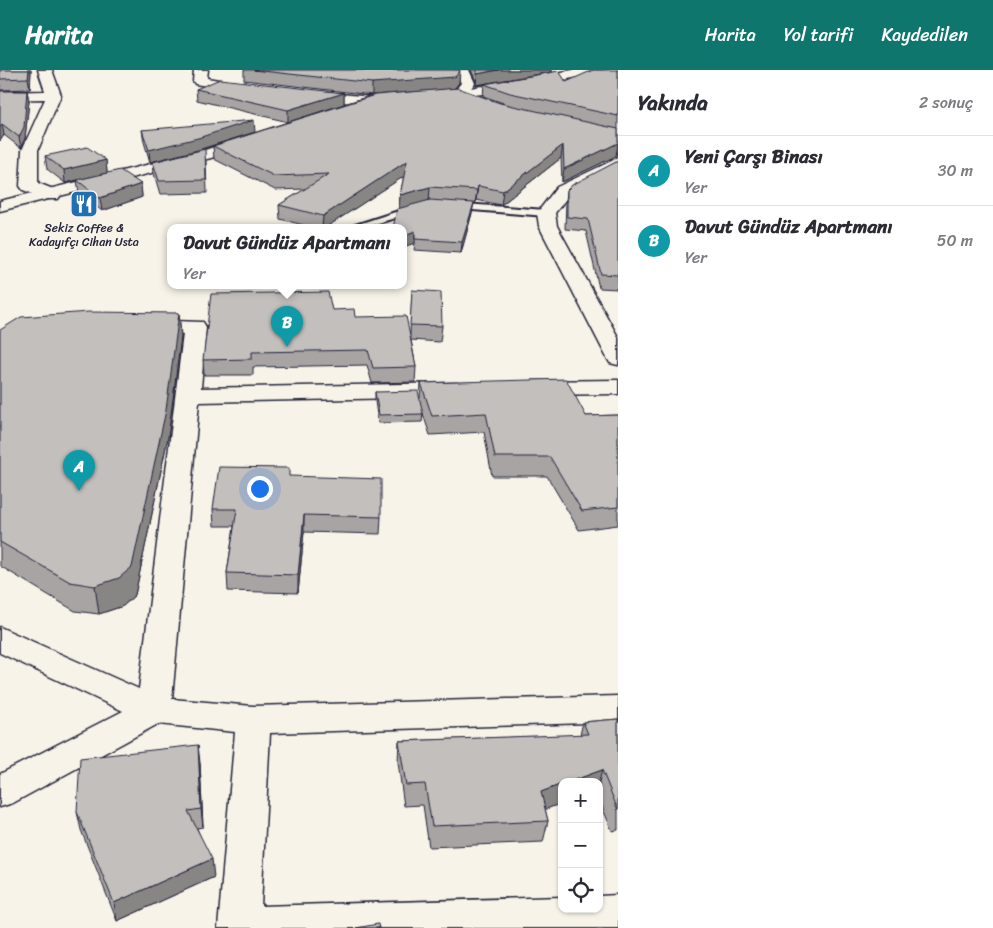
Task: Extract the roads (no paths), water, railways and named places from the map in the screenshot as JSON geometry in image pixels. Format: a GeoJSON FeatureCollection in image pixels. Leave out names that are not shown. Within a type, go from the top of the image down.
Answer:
{"type":"FeatureCollection","features":[{"type":"Feature","properties":{"kind":"street"},"geometry":{"type":"LineString","coordinates":[[45,70],[54,95],[30,150],[29,186],[52,195]]}},
{"type":"Feature","properties":{"kind":"street"},"geometry":{"type":"LineString","coordinates":[[201,70],[200,81],[262,90]]}},
{"type":"Feature","properties":{"kind":"street"},"geometry":{"type":"LineString","coordinates":[[459,94],[468,83],[462,70]]}},
{"type":"Feature","properties":{"kind":"street"},"geometry":{"type":"LineString","coordinates":[[420,97],[459,94],[596,70]]}},
{"type":"Feature","properties":{"kind":"street"},"geometry":{"type":"LineString","coordinates":[[291,93],[372,101],[392,100]]}},
{"type":"Feature","properties":{"kind":"street"},"geometry":{"type":"LineString","coordinates":[[459,94],[504,111]]}},
{"type":"Feature","properties":{"kind":"street"},"geometry":{"type":"LineString","coordinates":[[0,96],[54,95]]}},
{"type":"Feature","properties":{"kind":"street"},"geometry":{"type":"LineString","coordinates":[[335,113],[372,101]]}},
{"type":"Feature","properties":{"kind":"street"},"geometry":{"type":"LineString","coordinates":[[0,206],[52,195],[261,137]]}},
{"type":"Feature","properties":{"kind":"street"},"geometry":{"type":"LineString","coordinates":[[618,163],[563,191],[546,213],[548,226],[618,358]]}},
{"type":"Feature","properties":{"kind":"street"},"geometry":{"type":"LineString","coordinates":[[125,327],[195,327],[154,710]]}},
{"type":"Feature","properties":{"kind":"street"},"geometry":{"type":"LineString","coordinates":[[510,389],[618,387]]}},
{"type":"Feature","properties":{"kind":"street"},"geometry":{"type":"LineString","coordinates":[[188,395],[481,389]]}},
{"type":"Feature","properties":{"kind":"street"},"geometry":{"type":"LineString","coordinates":[[0,639],[28,654],[154,710],[253,720],[509,714],[618,709]]}},
{"type":"Feature","properties":{"kind":"street"},"geometry":{"type":"LineString","coordinates":[[0,792],[154,710]]}},
{"type":"Feature","properties":{"kind":"street"},"geometry":{"type":"LineString","coordinates":[[253,720],[239,927],[618,914]]}},
{"type":"Feature","properties":{"kind":"lane"},"geometry":{"type":"LineString","coordinates":[[364,224],[414,209],[433,206],[546,213]]}},
{"type":"Feature","properties":{"kind":"place","name":"Sekiz Coffee & Kadayıfçı Cihan Usta"},"geometry":{"type":"Point","coordinates":[84,204]}},
{"type":"Feature","properties":{"kind":"place","name":"Davut Gündüz Apartmanı"},"geometry":{"type":"Point","coordinates":[287,347]}},
{"type":"Feature","properties":{"kind":"place","name":"Yeni Çarşı Binası"},"geometry":{"type":"Point","coordinates":[79,491]}}]}
